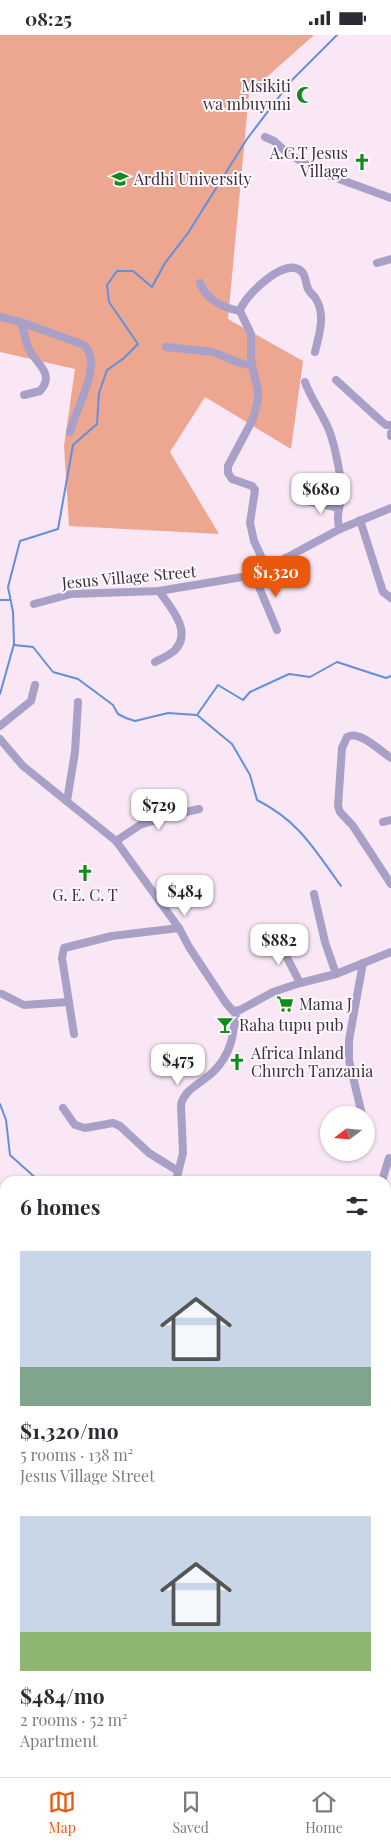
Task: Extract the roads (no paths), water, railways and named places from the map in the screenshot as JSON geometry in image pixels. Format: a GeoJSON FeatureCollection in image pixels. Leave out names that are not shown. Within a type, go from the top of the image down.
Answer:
{"type":"FeatureCollection","features":[{"type":"Feature","properties":{"kind":"street"},"geometry":{"type":"LineString","coordinates":[[265,137],[274,141],[286,152],[317,171],[391,198]]}},
{"type":"Feature","properties":{"kind":"street"},"geometry":{"type":"LineString","coordinates":[[377,263],[391,259]]}},
{"type":"Feature","properties":{"kind":"street"},"geometry":{"type":"LineString","coordinates":[[240,311],[249,295],[269,278],[290,268],[299,270],[304,276],[307,287],[316,298],[319,307],[321,327],[315,352]]}},
{"type":"Feature","properties":{"kind":"street"},"geometry":{"type":"LineString","coordinates":[[200,283],[203,291],[210,298],[231,309],[240,311]]}},
{"type":"Feature","properties":{"kind":"street"},"geometry":{"type":"LineString","coordinates":[[240,311],[251,334],[252,366],[258,391],[255,415],[227,471],[232,479],[252,486],[255,490],[250,523],[254,541],[267,569]]}},
{"type":"Feature","properties":{"kind":"street"},"geometry":{"type":"LineString","coordinates":[[0,317],[21,322],[84,345],[88,349],[91,357],[91,367],[86,387],[73,417],[70,432]]}},
{"type":"Feature","properties":{"kind":"street"},"geometry":{"type":"LineString","coordinates":[[21,322],[28,347],[41,364],[45,378],[44,385],[40,391],[24,395]]}},
{"type":"Feature","properties":{"kind":"street"},"geometry":{"type":"LineString","coordinates":[[166,347],[213,352],[252,366]]}},
{"type":"Feature","properties":{"kind":"street"},"geometry":{"type":"LineString","coordinates":[[336,380],[381,421],[386,425],[391,425]]}},
{"type":"Feature","properties":{"kind":"street"},"geometry":{"type":"LineString","coordinates":[[305,382],[332,441],[342,489],[337,521],[340,529]]}},
{"type":"Feature","properties":{"kind":"street"},"geometry":{"type":"LineString","coordinates":[[307,501],[339,507]]}},
{"type":"Feature","properties":{"kind":"street","name":"Jesus Village Street"},"geometry":{"type":"LineString","coordinates":[[34,604],[71,594],[159,591],[254,575],[340,529],[391,508]]}},
{"type":"Feature","properties":{"kind":"street"},"geometry":{"type":"LineString","coordinates":[[360,520],[383,592],[391,598]]}},
{"type":"Feature","properties":{"kind":"street"},"geometry":{"type":"LineString","coordinates":[[254,575],[277,630]]}},
{"type":"Feature","properties":{"kind":"street"},"geometry":{"type":"LineString","coordinates":[[154,662],[174,650],[181,634],[181,626],[176,614],[159,591]]}},
{"type":"Feature","properties":{"kind":"street"},"geometry":{"type":"LineString","coordinates":[[0,726],[31,701],[35,685]]}},
{"type":"Feature","properties":{"kind":"street"},"geometry":{"type":"LineString","coordinates":[[67,801],[75,752],[78,702]]}},
{"type":"Feature","properties":{"kind":"street"},"geometry":{"type":"LineString","coordinates":[[391,758],[356,734],[347,737],[342,748],[338,806],[340,812],[353,826],[391,884]]}},
{"type":"Feature","properties":{"kind":"street"},"geometry":{"type":"LineString","coordinates":[[0,739],[23,766],[116,841],[179,928],[189,947],[230,1009],[236,1011],[273,992],[336,974],[391,952]]}},
{"type":"Feature","properties":{"kind":"street"},"geometry":{"type":"LineString","coordinates":[[116,841],[140,825],[198,809]]}},
{"type":"Feature","properties":{"kind":"street"},"geometry":{"type":"LineString","coordinates":[[382,822],[391,820]]}},
{"type":"Feature","properties":{"kind":"street"},"geometry":{"type":"LineString","coordinates":[[314,895],[324,942],[336,974]]}},
{"type":"Feature","properties":{"kind":"street"},"geometry":{"type":"LineString","coordinates":[[74,1034],[62,958],[64,948],[112,936],[179,928]]}},
{"type":"Feature","properties":{"kind":"street"},"geometry":{"type":"LineString","coordinates":[[277,938],[300,983]]}},
{"type":"Feature","properties":{"kind":"street"},"geometry":{"type":"LineString","coordinates":[[360,1106],[351,1072],[349,1040],[363,963]]}},
{"type":"Feature","properties":{"kind":"street"},"geometry":{"type":"LineString","coordinates":[[2,994],[24,1005],[68,1002]]}},
{"type":"Feature","properties":{"kind":"street"},"geometry":{"type":"LineString","coordinates":[[177,1176],[183,1153],[182,1098],[213,1073],[225,1057],[234,1039],[236,1011]]}},
{"type":"Feature","properties":{"kind":"street"},"geometry":{"type":"LineString","coordinates":[[63,1108],[75,1125],[85,1128],[113,1123],[120,1126],[149,1153],[178,1171]]}},
{"type":"Feature","properties":{"kind":"street"},"geometry":{"type":"LineString","coordinates":[[384,1176],[389,1158]]}},
{"type":"Feature","properties":{"kind":"waterway"},"geometry":{"type":"LineString","coordinates":[[0,694],[14,644],[13,612],[8,587],[20,541],[58,529],[73,445],[97,424],[99,393],[107,370],[124,358],[138,344],[109,302],[107,285],[117,271],[133,271],[152,287],[165,263],[188,233],[247,139],[291,81],[337,35]]}},
{"type":"Feature","properties":{"kind":"waterway"},"geometry":{"type":"LineString","coordinates":[[0,600],[10,600]]}},
{"type":"Feature","properties":{"kind":"waterway"},"geometry":{"type":"LineString","coordinates":[[14,645],[33,647],[53,672],[78,679],[113,705],[118,714],[135,721],[168,713],[197,715],[218,685],[243,700],[250,692],[289,674],[310,677],[337,662],[386,678],[391,676]]}},
{"type":"Feature","properties":{"kind":"waterway"},"geometry":{"type":"LineString","coordinates":[[197,715],[232,744],[250,775],[257,800],[284,817],[305,837],[341,886]]}},
{"type":"Feature","properties":{"kind":"waterway"},"geometry":{"type":"LineString","coordinates":[[0,1104],[6,1120],[10,1155],[33,1176]]}},
{"type":"Feature","properties":{"kind":"place","name":"Msikiti wa mbuyuni"},"geometry":{"type":"Point","coordinates":[305,95]}},
{"type":"Feature","properties":{"kind":"place","name":"A.G.T Jesus Village"},"geometry":{"type":"Point","coordinates":[362,162]}},
{"type":"Feature","properties":{"kind":"place","name":"Ardhi University"},"geometry":{"type":"Point","coordinates":[120,179]}},
{"type":"Feature","properties":{"kind":"place","name":"G. E. C. T"},"geometry":{"type":"Point","coordinates":[85,873]}},
{"type":"Feature","properties":{"kind":"place","name":"Mama J"},"geometry":{"type":"Point","coordinates":[285,1004]}},
{"type":"Feature","properties":{"kind":"place","name":"Raha tupu pub"},"geometry":{"type":"Point","coordinates":[225,1025]}},
{"type":"Feature","properties":{"kind":"place","name":"Africa Inland Church Tanzania"},"geometry":{"type":"Point","coordinates":[237,1062]}}]}
